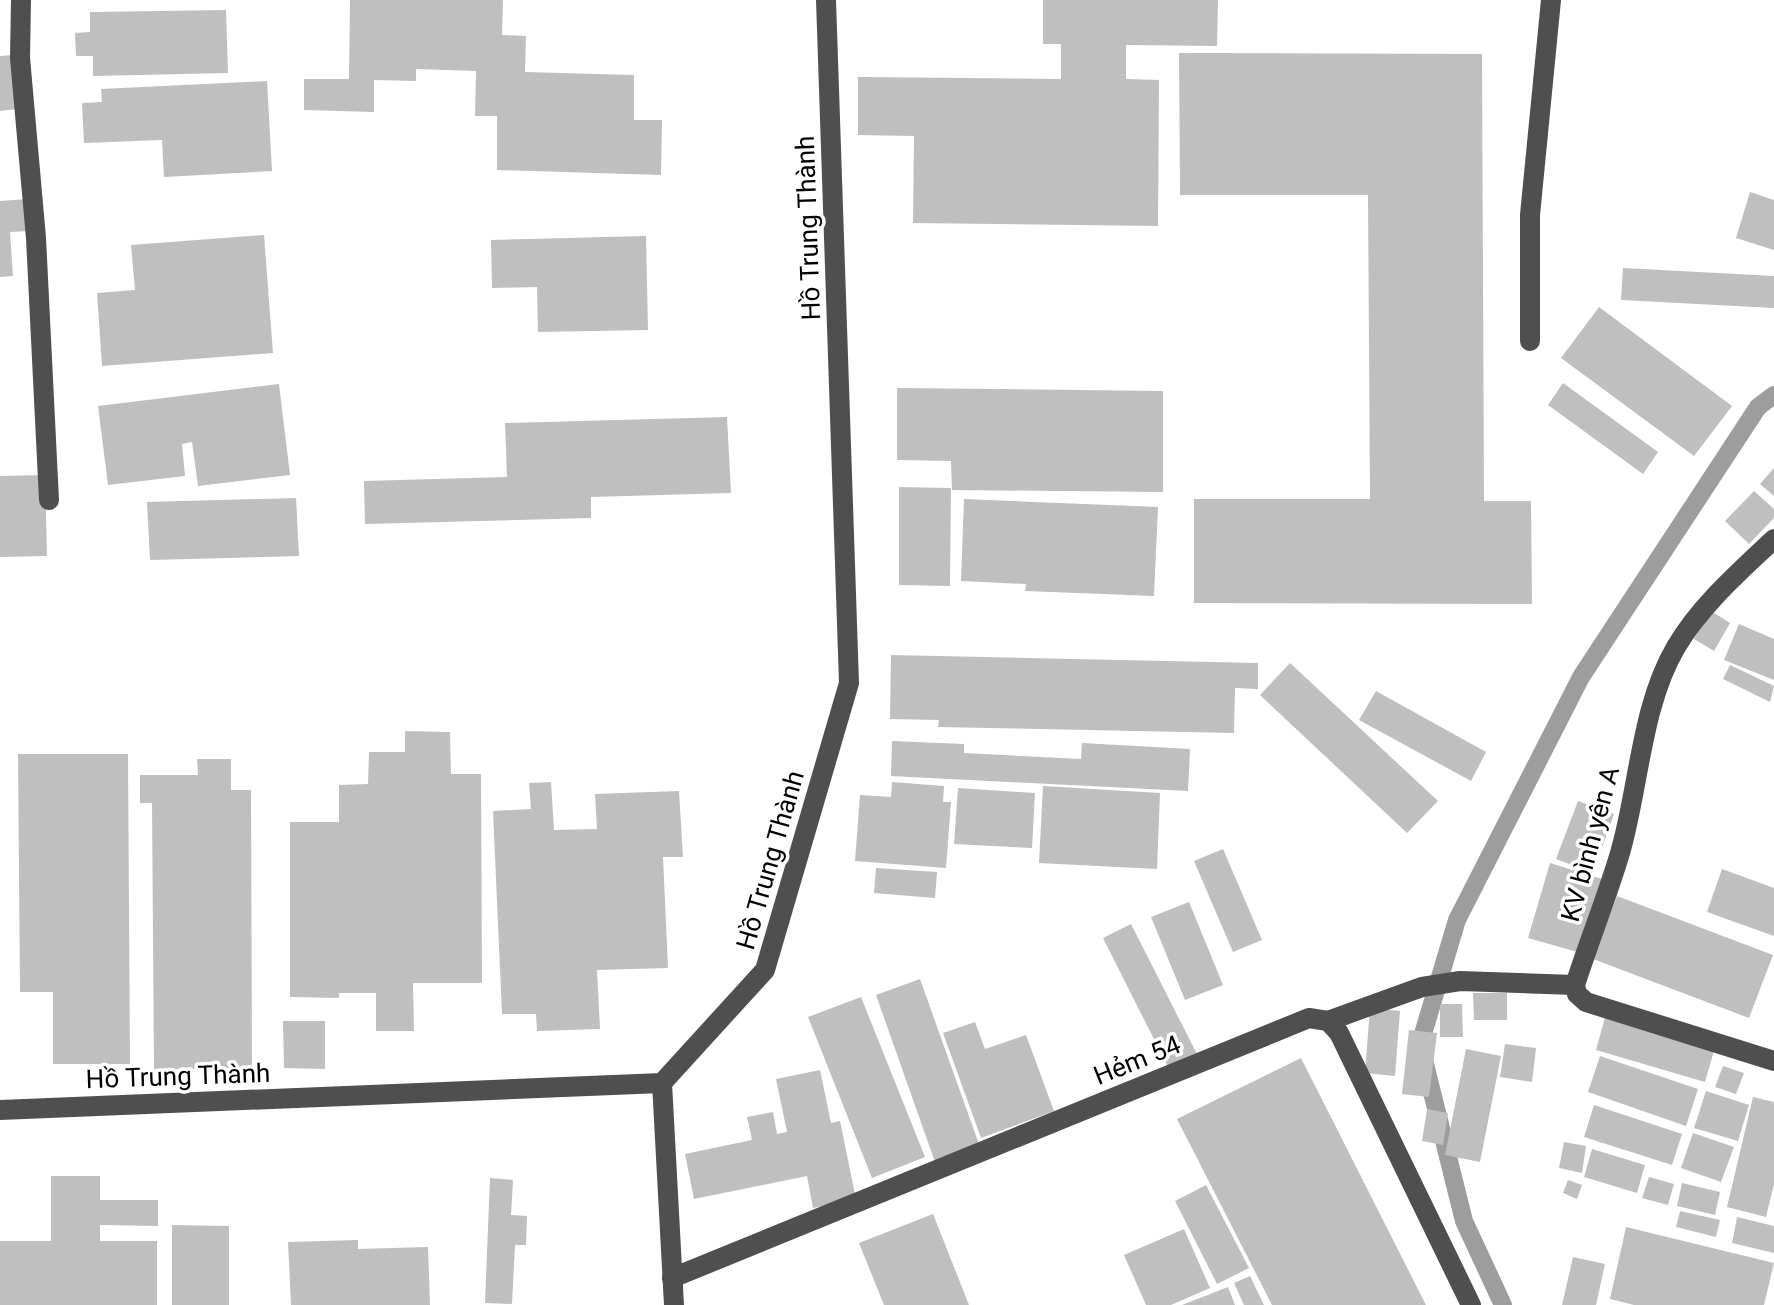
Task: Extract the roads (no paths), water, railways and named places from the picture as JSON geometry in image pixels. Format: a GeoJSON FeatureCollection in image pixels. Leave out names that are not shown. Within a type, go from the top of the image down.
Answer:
{"type":"FeatureCollection","features":[{"type":"Feature","properties":{"kind":"street"},"geometry":{"type":"LineString","coordinates":[[21,0],[20,58],[36,238],[49,500]]}},
{"type":"Feature","properties":{"kind":"street","name":"Hồ Trung Thành"},"geometry":{"type":"LineString","coordinates":[[0,1110],[662,1083],[765,970],[849,683],[826,0]]}},
{"type":"Feature","properties":{"kind":"street"},"geometry":{"type":"LineString","coordinates":[[1530,341],[1530,215],[1551,0]]}},
{"type":"Feature","properties":{"kind":"street","name":"KV bình yên A"},"geometry":{"type":"LineString","coordinates":[[1575,985],[1621,851],[1641,756],[1661,683],[1675,647],[1717,596],[1774,539]]}},
{"type":"Feature","properties":{"kind":"street","name":"Hẻm 54"},"geometry":{"type":"LineString","coordinates":[[672,1278],[1309,1018],[1328,1021],[1422,987],[1460,981],[1575,985]]}},
{"type":"Feature","properties":{"kind":"street"},"geometry":{"type":"LineString","coordinates":[[1575,985],[1577,994],[1586,1002],[1774,1061]]}},
{"type":"Feature","properties":{"kind":"street"},"geometry":{"type":"LineString","coordinates":[[1328,1021],[1346,1046],[1471,1305]]}},
{"type":"Feature","properties":{"kind":"street"},"geometry":{"type":"LineString","coordinates":[[662,1083],[674,1305]]}},
{"type":"Feature","properties":{"kind":"waterway"},"geometry":{"type":"LineString","coordinates":[[1503,1305],[1464,1221],[1420,1044],[1457,920],[1581,677],[1758,407],[1774,395]]}}]}
